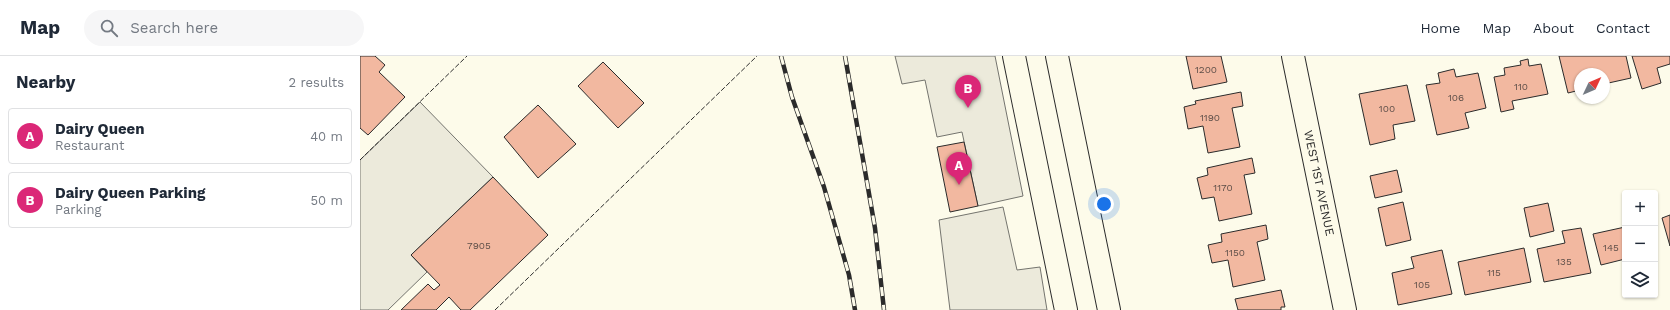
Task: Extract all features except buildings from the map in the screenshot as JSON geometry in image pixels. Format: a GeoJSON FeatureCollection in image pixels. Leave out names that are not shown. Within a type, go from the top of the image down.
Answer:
{"type":"FeatureCollection","features":[{"type":"Feature","properties":{"kind":"main road"},"geometry":{"type":"LineString","coordinates":[[1014,56],[1066,310]]}},
{"type":"Feature","properties":{"kind":"main road"},"geometry":{"type":"LineString","coordinates":[[1057,56],[1109,310]]}},
{"type":"Feature","properties":{"kind":"main road","name":"WEST 1ST AVENUE"},"geometry":{"type":"LineString","coordinates":[[1293,56],[1345,310]]}},
{"type":"Feature","properties":{"kind":"shaded area"},"geometry":{"type":"Polygon","coordinates":[[[895,56],[995,56],[1023,196],[978,206],[962,132],[937,137],[925,80],[902,84],[895,56]]]}},
{"type":"Feature","properties":{"kind":"shaded area"},"geometry":{"type":"Polygon","coordinates":[[[420,102],[493,177],[411,255],[427,272],[388,310],[360,310],[360,160],[420,102]]]}},
{"type":"Feature","properties":{"kind":"shaded area"},"geometry":{"type":"Polygon","coordinates":[[[1003,207],[1017,270],[1040,267],[1047,310],[950,310],[939,220],[1003,207]]]}},
{"type":"Feature","properties":{"kind":"railway"},"geometry":{"type":"LineString","coordinates":[[781,56],[792,97],[824,187],[849,275],[855,310]]}},
{"type":"Feature","properties":{"kind":"railway"},"geometry":{"type":"LineString","coordinates":[[845,56],[875,228],[884,310]]}},
{"type":"Feature","properties":{"kind":"fence"},"geometry":{"type":"LineString","coordinates":[[360,160],[467,56]]}},
{"type":"Feature","properties":{"kind":"fence"},"geometry":{"type":"LineString","coordinates":[[495,310],[757,56]]}},
{"type":"Feature","properties":{"kind":"place","name":"Dairy Queen Parking"},"geometry":{"type":"Point","coordinates":[968,108]}},
{"type":"Feature","properties":{"kind":"place","name":"Dairy Queen"},"geometry":{"type":"Point","coordinates":[959,185]}}]}
